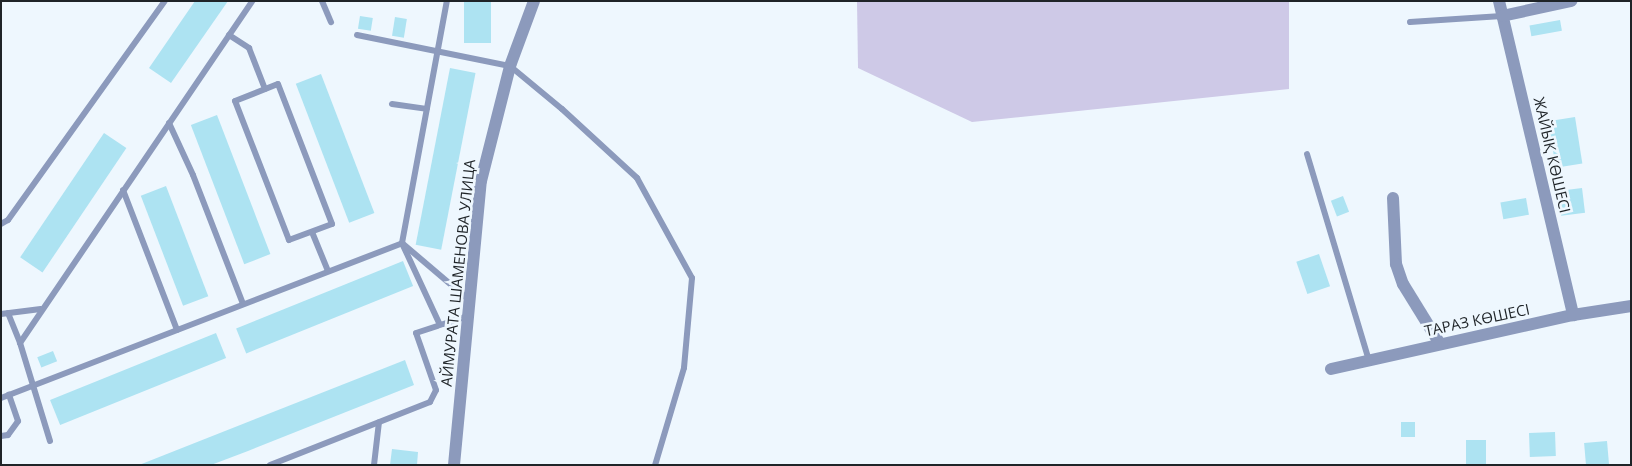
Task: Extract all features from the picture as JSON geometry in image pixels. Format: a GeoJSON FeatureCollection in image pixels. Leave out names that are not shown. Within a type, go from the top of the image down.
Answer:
{"type":"FeatureCollection","features":[{"type":"Feature","properties":{"kind":"street","name":"АЙМУРАТА ШАМЕНОВА УЛИЦА"},"geometry":{"type":"LineString","coordinates":[[454,465],[481,181],[510,66],[534,1]]}},
{"type":"Feature","properties":{"kind":"street","name":"ЖАЙЫҚ КӨШЕСІ"},"geometry":{"type":"LineString","coordinates":[[1499,1],[1573,315]]}},
{"type":"Feature","properties":{"kind":"street"},"geometry":{"type":"LineString","coordinates":[[1502,16],[1571,1]]}},
{"type":"Feature","properties":{"kind":"street"},"geometry":{"type":"LineString","coordinates":[[1393,198],[1396,264],[1403,284],[1440,344]]}},
{"type":"Feature","properties":{"kind":"street","name":"ТАРАЗ КӨШЕСІ"},"geometry":{"type":"LineString","coordinates":[[1331,368],[1370,362],[1440,344],[1573,315],[1631,306]]}},
{"type":"Feature","properties":{"kind":"lane"},"geometry":{"type":"LineString","coordinates":[[1,224],[8,220],[165,1]]}},
{"type":"Feature","properties":{"kind":"lane"},"geometry":{"type":"LineString","coordinates":[[20,343],[41,309],[252,1]]}},
{"type":"Feature","properties":{"kind":"lane"},"geometry":{"type":"LineString","coordinates":[[322,1],[331,22]]}},
{"type":"Feature","properties":{"kind":"lane"},"geometry":{"type":"LineString","coordinates":[[440,325],[402,242],[447,1]]}},
{"type":"Feature","properties":{"kind":"lane"},"geometry":{"type":"LineString","coordinates":[[1410,22],[1502,16]]}},
{"type":"Feature","properties":{"kind":"lane"},"geometry":{"type":"LineString","coordinates":[[229,35],[249,48],[265,89]]}},
{"type":"Feature","properties":{"kind":"lane"},"geometry":{"type":"LineString","coordinates":[[357,35],[510,66],[562,109],[637,178],[692,278],[684,368],[655,465]]}},
{"type":"Feature","properties":{"kind":"lane"},"geometry":{"type":"LineString","coordinates":[[278,84],[332,224],[312,232],[290,240],[236,101],[278,84]]}},
{"type":"Feature","properties":{"kind":"lane"},"geometry":{"type":"LineString","coordinates":[[392,104],[426,109]]}},
{"type":"Feature","properties":{"kind":"lane"},"geometry":{"type":"LineString","coordinates":[[169,123],[193,174],[243,304]]}},
{"type":"Feature","properties":{"kind":"lane"},"geometry":{"type":"LineString","coordinates":[[1307,154],[1370,362]]}},
{"type":"Feature","properties":{"kind":"lane"},"geometry":{"type":"LineString","coordinates":[[123,190],[177,330]]}},
{"type":"Feature","properties":{"kind":"lane"},"geometry":{"type":"LineString","coordinates":[[312,232],[328,271]]}},
{"type":"Feature","properties":{"kind":"lane"},"geometry":{"type":"LineString","coordinates":[[402,242],[469,300]]}},
{"type":"Feature","properties":{"kind":"lane"},"geometry":{"type":"LineString","coordinates":[[1,398],[402,242]]}},
{"type":"Feature","properties":{"kind":"lane"},"geometry":{"type":"LineString","coordinates":[[41,309],[5,313],[20,343],[50,441]]}},
{"type":"Feature","properties":{"kind":"lane"},"geometry":{"type":"LineString","coordinates":[[274,464],[430,402],[436,390],[416,333],[468,316]]}},
{"type":"Feature","properties":{"kind":"lane"},"geometry":{"type":"LineString","coordinates":[[1,436],[8,434],[18,421],[9,395]]}},
{"type":"Feature","properties":{"kind":"lane"},"geometry":{"type":"LineString","coordinates":[[374,465],[379,422]]}},
{"type":"Feature","properties":{"kind":"shaded area"},"geometry":{"type":"Polygon","coordinates":[[[857,1],[1289,1],[1289,89],[972,122],[858,68],[857,1]]]}},
{"type":"Feature","properties":{"kind":"building"},"geometry":{"type":"Polygon","coordinates":[[[195,1],[228,1],[171,83],[149,68],[195,1]]]}},
{"type":"Feature","properties":{"kind":"building"},"geometry":{"type":"Polygon","coordinates":[[[464,1],[491,1],[491,43],[464,43],[464,1]]]}},
{"type":"Feature","properties":{"kind":"building"},"geometry":{"type":"Polygon","coordinates":[[[360,16],[373,18],[371,31],[358,29],[360,16]]]}},
{"type":"Feature","properties":{"kind":"building"},"geometry":{"type":"Polygon","coordinates":[[[395,17],[407,19],[404,38],[392,36],[395,17]]]}},
{"type":"Feature","properties":{"kind":"building"},"geometry":{"type":"Polygon","coordinates":[[[1560,20],[1562,31],[1531,36],[1529,25],[1560,20]]]}},
{"type":"Feature","properties":{"kind":"building"},"geometry":{"type":"Polygon","coordinates":[[[450,68],[476,73],[441,250],[416,245],[450,68]]]}},
{"type":"Feature","properties":{"kind":"building"},"geometry":{"type":"Polygon","coordinates":[[[321,74],[374,213],[349,223],[296,84],[321,74]]]}},
{"type":"Feature","properties":{"kind":"building"},"geometry":{"type":"Polygon","coordinates":[[[217,115],[270,254],[244,264],[191,125],[217,115]]]}},
{"type":"Feature","properties":{"kind":"building"},"geometry":{"type":"Polygon","coordinates":[[[1575,117],[1582,163],[1556,168],[1548,121],[1575,117]]]}},
{"type":"Feature","properties":{"kind":"building"},"geometry":{"type":"Polygon","coordinates":[[[104,133],[126,148],[43,272],[20,257],[104,133]]]}},
{"type":"Feature","properties":{"kind":"building"},"geometry":{"type":"Polygon","coordinates":[[[166,186],[208,296],[183,306],[141,196],[166,186]]]}},
{"type":"Feature","properties":{"kind":"building"},"geometry":{"type":"Polygon","coordinates":[[[1582,188],[1585,213],[1561,216],[1558,191],[1582,188]]]}},
{"type":"Feature","properties":{"kind":"building"},"geometry":{"type":"Polygon","coordinates":[[[1343,196],[1349,212],[1337,217],[1331,201],[1343,196]]]}},
{"type":"Feature","properties":{"kind":"building"},"geometry":{"type":"Polygon","coordinates":[[[1526,198],[1529,215],[1503,219],[1500,203],[1526,198]]]}},
{"type":"Feature","properties":{"kind":"building"},"geometry":{"type":"Polygon","coordinates":[[[1319,254],[1330,286],[1307,294],[1296,262],[1319,254]]]}},
{"type":"Feature","properties":{"kind":"building"},"geometry":{"type":"Polygon","coordinates":[[[403,261],[413,286],[246,353],[236,328],[403,261]]]}},
{"type":"Feature","properties":{"kind":"building"},"geometry":{"type":"Polygon","coordinates":[[[216,333],[226,358],[60,425],[50,400],[216,333]]]}},
{"type":"Feature","properties":{"kind":"building"},"geometry":{"type":"Polygon","coordinates":[[[53,351],[57,361],[41,368],[37,357],[53,351]]]}},
{"type":"Feature","properties":{"kind":"building"},"geometry":{"type":"Polygon","coordinates":[[[405,360],[414,385],[248,451],[211,465],[139,465],[405,360]]]}},
{"type":"Feature","properties":{"kind":"building"},"geometry":{"type":"Polygon","coordinates":[[[1401,422],[1415,422],[1415,437],[1401,437],[1401,422]]]}},
{"type":"Feature","properties":{"kind":"building"},"geometry":{"type":"Polygon","coordinates":[[[1555,432],[1556,456],[1530,457],[1529,433],[1555,432]]]}},
{"type":"Feature","properties":{"kind":"building"},"geometry":{"type":"Polygon","coordinates":[[[1466,440],[1486,440],[1486,464],[1466,464],[1466,440]]]}},
{"type":"Feature","properties":{"kind":"building"},"geometry":{"type":"Polygon","coordinates":[[[1607,441],[1609,465],[1586,465],[1584,443],[1607,441]]]}},
{"type":"Feature","properties":{"kind":"building"},"geometry":{"type":"Polygon","coordinates":[[[392,449],[418,452],[417,465],[390,465],[392,449]]]}}]}
